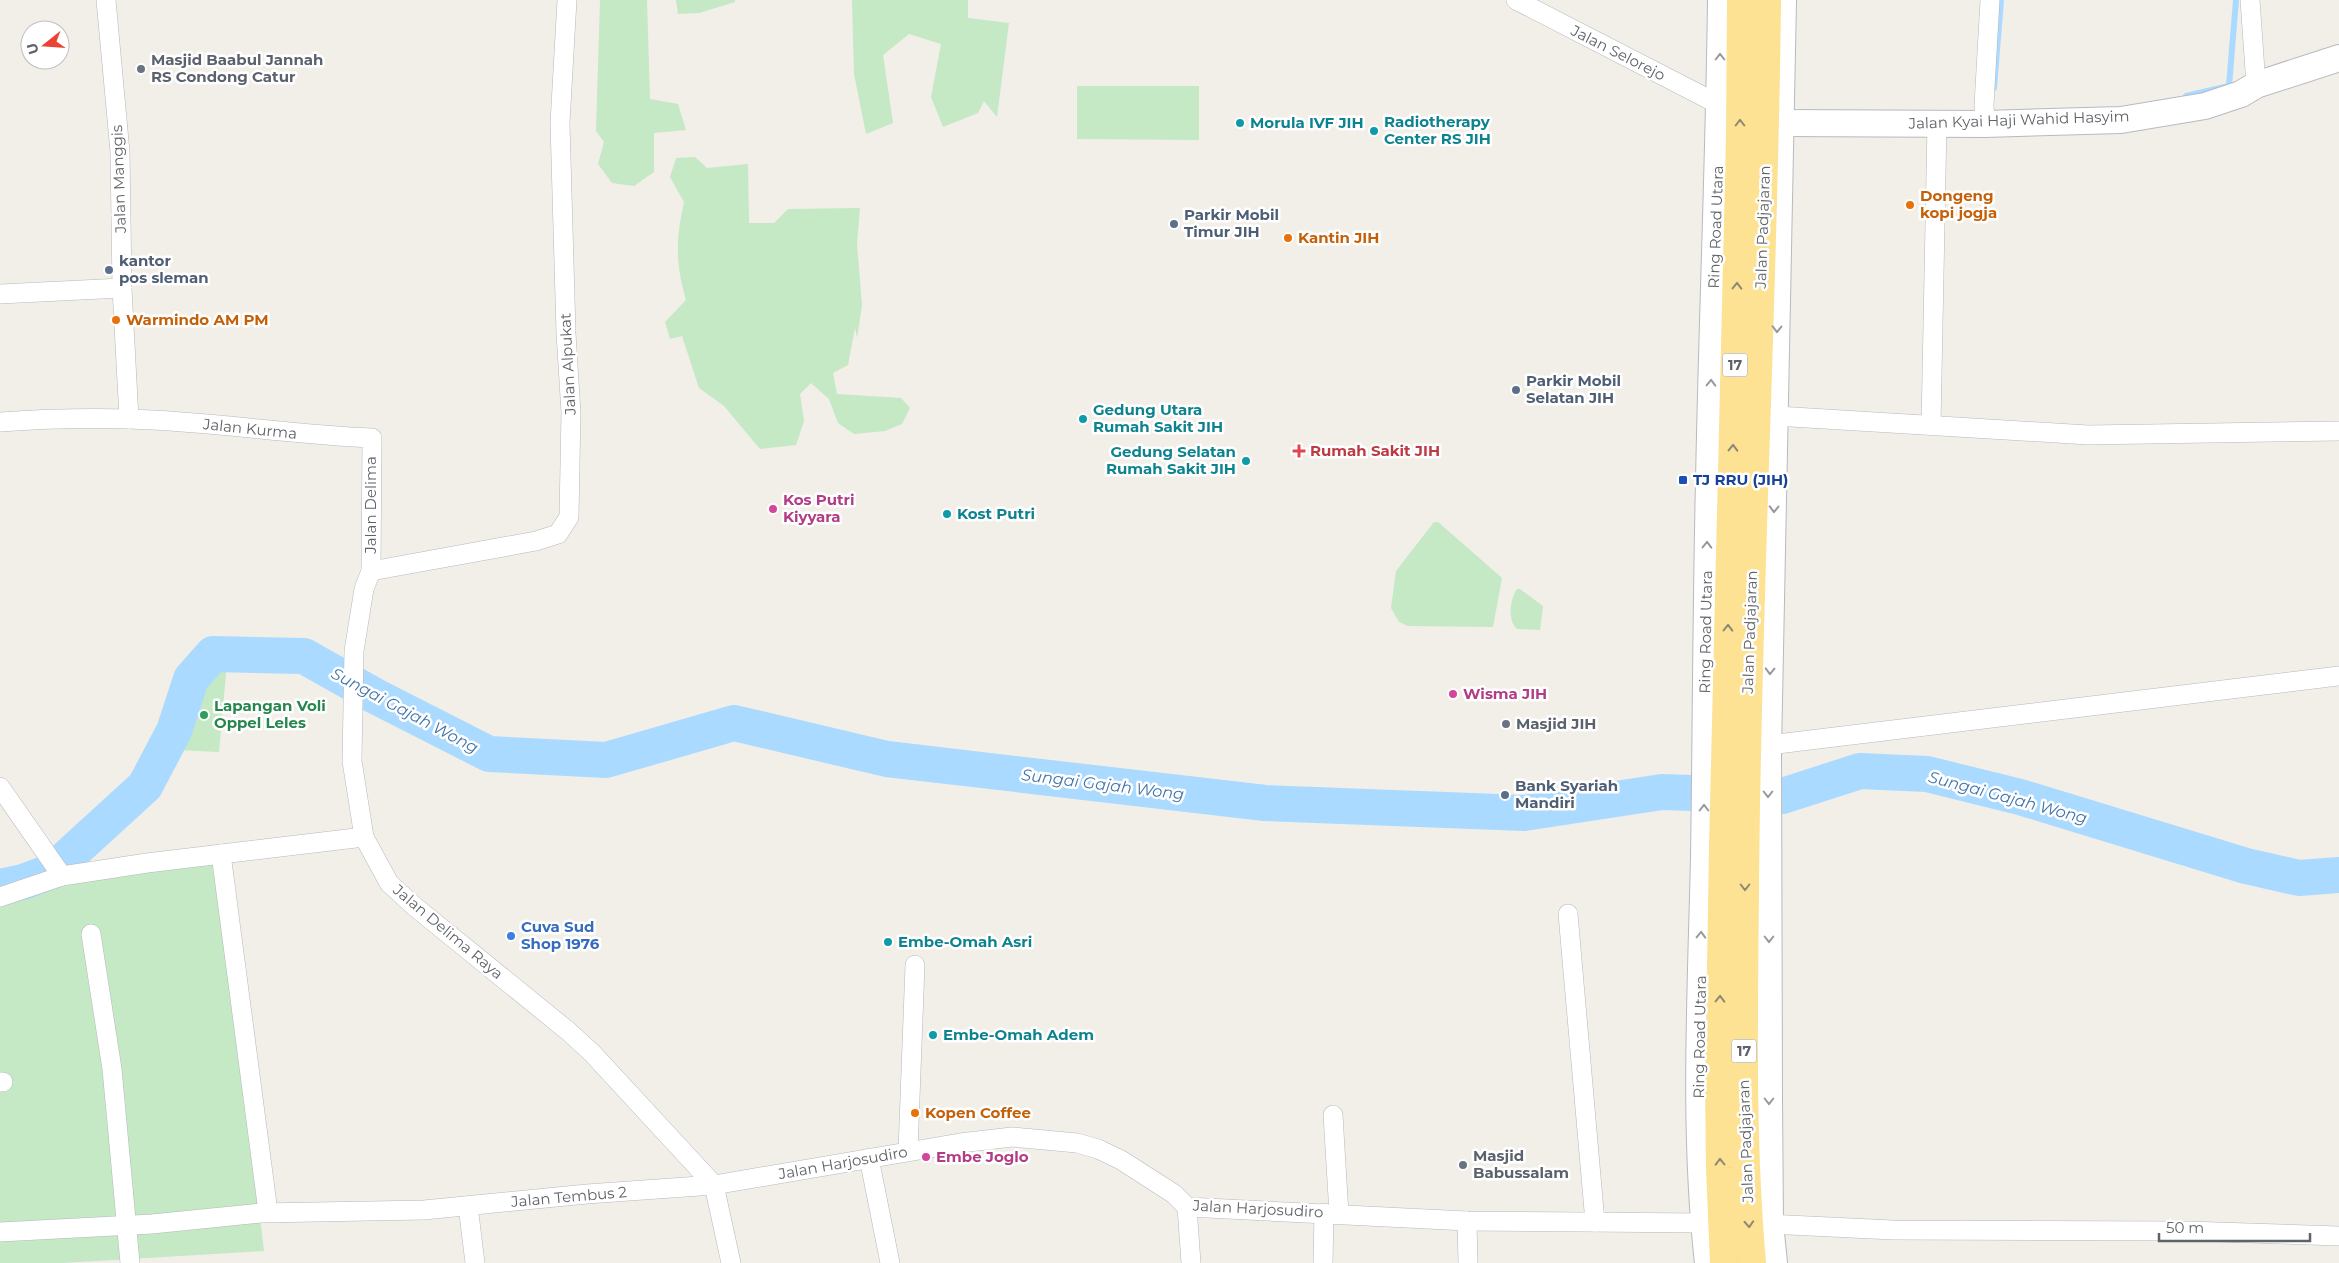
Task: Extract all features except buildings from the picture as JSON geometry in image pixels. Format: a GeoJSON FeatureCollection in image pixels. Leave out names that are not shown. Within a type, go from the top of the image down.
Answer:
{"type":"FeatureCollection","features":[{"type":"Feature","properties":{"kind":"highway","name":"Jalan Padjajaran"},"geometry":{"type":"LineString","coordinates":[[1740,0],[1744,416]]}},
{"type":"Feature","properties":{"kind":"highway","name":"Jalan Padjajaran"},"geometry":{"type":"LineString","coordinates":[[1752,1263],[1744,1134],[1735,845],[1722,731],[1744,416],[1766,148],[1767,0]]}},
{"type":"Feature","properties":{"kind":"highway","name":"Jalan Padjajaran"},"geometry":{"type":"LineString","coordinates":[[1724,1263],[1719,1086],[1735,845]]}},
{"type":"Feature","properties":{"kind":"street","name":"Jalan Manggis"},"geometry":{"type":"LineString","coordinates":[[106,0],[120,152],[122,288],[129,419]]}},
{"type":"Feature","properties":{"kind":"street","name":"Jalan Alpukat"},"geometry":{"type":"LineString","coordinates":[[371,571],[392,569],[536,541],[558,534],[570,517],[571,413],[566,333],[560,122],[567,0]]}},
{"type":"Feature","properties":{"kind":"street","name":"Jalan Selorejo"},"geometry":{"type":"LineString","coordinates":[[1516,0],[1720,105]]}},
{"type":"Feature","properties":{"kind":"street","name":"Ring Road Utara"},"geometry":{"type":"LineString","coordinates":[[1708,1263],[1703,1223],[1699,1115],[1735,845],[1769,748],[1720,105],[1721,0]]}},
{"type":"Feature","properties":{"kind":"street","name":"Ring Road Utara"},"geometry":{"type":"LineString","coordinates":[[1744,416],[1780,123],[1783,0]]}},
{"type":"Feature","properties":{"kind":"street"},"geometry":{"type":"LineString","coordinates":[[1985,124],[1984,105],[1990,0]]}},
{"type":"Feature","properties":{"kind":"street"},"geometry":{"type":"LineString","coordinates":[[2250,0],[2256,85]]}},
{"type":"Feature","properties":{"kind":"street","name":"Jalan Kyai Haji Wahid Hasyim"},"geometry":{"type":"LineString","coordinates":[[1780,123],[1985,124],[2121,120],[2205,106],[2241,94],[2256,85],[2339,58]]}},
{"type":"Feature","properties":{"kind":"street"},"geometry":{"type":"LineString","coordinates":[[1931,425],[1937,124]]}},
{"type":"Feature","properties":{"kind":"street"},"geometry":{"type":"LineString","coordinates":[[0,294],[122,288]]}},
{"type":"Feature","properties":{"kind":"street"},"geometry":{"type":"LineString","coordinates":[[1744,416],[2088,435],[2339,431]]}},
{"type":"Feature","properties":{"kind":"street","name":"Jalan Kurma"},"geometry":{"type":"LineString","coordinates":[[0,422],[129,419],[317,436],[372,438]]}},
{"type":"Feature","properties":{"kind":"street","name":"Jalan Delima"},"geometry":{"type":"LineString","coordinates":[[371,571],[372,438]]}},
{"type":"Feature","properties":{"kind":"street","name":"Jalan Delima Raya"},"geometry":{"type":"LineString","coordinates":[[371,571],[364,589],[354,651],[352,761],[364,837],[389,883],[414,906],[592,1053],[714,1185]]}},
{"type":"Feature","properties":{"kind":"street"},"geometry":{"type":"LineString","coordinates":[[1769,748],[2339,676]]}},
{"type":"Feature","properties":{"kind":"street","name":"Ring Road Utara"},"geometry":{"type":"LineString","coordinates":[[1722,731],[1735,845],[1774,1263]]}},
{"type":"Feature","properties":{"kind":"street"},"geometry":{"type":"LineString","coordinates":[[0,787],[56,866]]}},
{"type":"Feature","properties":{"kind":"street"},"geometry":{"type":"LineString","coordinates":[[0,897],[56,866],[221,854],[364,837]]}},
{"type":"Feature","properties":{"kind":"street"},"geometry":{"type":"LineString","coordinates":[[221,854],[267,1204]]}},
{"type":"Feature","properties":{"kind":"street"},"geometry":{"type":"LineString","coordinates":[[1568,914],[1595,1222]]}},
{"type":"Feature","properties":{"kind":"street"},"geometry":{"type":"LineString","coordinates":[[91,934],[112,1068],[130,1263]]}},
{"type":"Feature","properties":{"kind":"street"},"geometry":{"type":"LineString","coordinates":[[908,1151],[915,965]]}},
{"type":"Feature","properties":{"kind":"street"},"geometry":{"type":"LineString","coordinates":[[1323,1263],[1331,1213],[1333,1115]]}},
{"type":"Feature","properties":{"kind":"street","name":"Jalan Harjosudiro"},"geometry":{"type":"LineString","coordinates":[[714,1185],[908,1151],[1012,1137],[1077,1143],[1098,1149],[1121,1160],[1174,1194],[1187,1207],[1331,1213],[1467,1222],[1703,1223]]}},
{"type":"Feature","properties":{"kind":"street"},"geometry":{"type":"LineString","coordinates":[[869,1158],[890,1263]]}},
{"type":"Feature","properties":{"kind":"street"},"geometry":{"type":"LineString","coordinates":[[714,1185],[731,1263]]}},
{"type":"Feature","properties":{"kind":"street","name":"Jalan Tembus 2"},"geometry":{"type":"LineString","coordinates":[[0,1232],[126,1225],[261,1213],[424,1210],[587,1194],[714,1185]]}},
{"type":"Feature","properties":{"kind":"street"},"geometry":{"type":"LineString","coordinates":[[468,1206],[475,1263]]}},
{"type":"Feature","properties":{"kind":"street"},"geometry":{"type":"LineString","coordinates":[[1187,1207],[1191,1263]]}},
{"type":"Feature","properties":{"kind":"street"},"geometry":{"type":"LineString","coordinates":[[1467,1222],[1468,1263]]}},
{"type":"Feature","properties":{"kind":"street"},"geometry":{"type":"LineString","coordinates":[[1770,1224],[1893,1230],[2187,1231],[2339,1236]]}},
{"type":"Feature","properties":{"kind":"green space"},"geometry":{"type":"Polygon","coordinates":[[[600,0],[647,0],[650,99],[678,104],[686,130],[654,133],[654,172],[634,186],[612,183],[598,164],[604,142],[596,131],[600,0]]]}},
{"type":"Feature","properties":{"kind":"green space"},"geometry":{"type":"Polygon","coordinates":[[[676,0],[735,0],[735,2],[699,13],[678,14],[676,0]]]}},
{"type":"Feature","properties":{"kind":"green space"},"geometry":{"type":"Polygon","coordinates":[[[852,0],[968,0],[968,18],[1009,23],[997,117],[984,101],[978,113],[943,127],[931,97],[941,44],[909,34],[883,55],[893,123],[866,134],[854,74],[852,0]]]}},
{"type":"Feature","properties":{"kind":"green space"},"geometry":{"type":"Polygon","coordinates":[[[1077,86],[1199,86],[1199,140],[1077,139],[1077,86]]]}},
{"type":"Feature","properties":{"kind":"green space"},"geometry":{"type":"Polygon","coordinates":[[[695,157],[707,168],[748,164],[749,223],[774,223],[788,209],[860,208],[857,243],[862,306],[857,338],[855,328],[848,365],[833,373],[837,394],[901,398],[910,408],[902,424],[885,431],[854,434],[838,423],[829,399],[811,383],[800,394],[804,421],[796,445],[760,449],[724,406],[699,388],[682,336],[670,339],[665,322],[686,300],[678,262],[679,228],[684,202],[670,177],[676,158],[695,157]]]}},
{"type":"Feature","properties":{"kind":"green space"},"geometry":{"type":"Polygon","coordinates":[[[1434,522],[1438,522],[1502,578],[1493,627],[1408,626],[1399,622],[1391,608],[1396,571],[1434,522]]]}},
{"type":"Feature","properties":{"kind":"green space"},"geometry":{"type":"Polygon","coordinates":[[[1517,589],[1520,589],[1543,606],[1540,630],[1517,629],[1514,625],[1511,609],[1517,589]]]}},
{"type":"Feature","properties":{"kind":"green space","name":"Lapangan Voli Oppel Leles"},"geometry":{"type":"Polygon","coordinates":[[[212,662],[227,663],[219,752],[177,750],[196,681],[212,662]]]}},
{"type":"Feature","properties":{"kind":"green space"},"geometry":{"type":"Polygon","coordinates":[[[217,858],[264,1251],[63,1263],[0,1263],[0,895],[217,858]]]}},
{"type":"Feature","properties":{"kind":"waterway"},"geometry":{"type":"LineString","coordinates":[[1994,88],[2001,0]]}},
{"type":"Feature","properties":{"kind":"waterway"},"geometry":{"type":"LineString","coordinates":[[2186,96],[2229,86],[2236,0]]}},
{"type":"Feature","properties":{"kind":"waterway","name":"Sungai Gajah Wong"},"geometry":{"type":"LineString","coordinates":[[0,887],[23,882],[52,871],[145,786],[174,731],[191,679],[213,654],[304,656],[375,696],[489,754],[606,760],[734,723],[887,759],[1265,803],[1524,813],[1662,792],[1782,796],[1860,771],[1927,774],[2020,797],[2246,866],[2299,878],[2339,875]]}},
{"type":"Feature","properties":{"kind":"place","name":"Masjid Baabul Jannah RS Condong Catur"},"geometry":{"type":"Point","coordinates":[141,69]}},
{"type":"Feature","properties":{"kind":"place","name":"Morula IVF JIH"},"geometry":{"type":"Point","coordinates":[1240,123]}},
{"type":"Feature","properties":{"kind":"place","name":"Radiotherapy Center RS JIH"},"geometry":{"type":"Point","coordinates":[1374,131]}},
{"type":"Feature","properties":{"kind":"place","name":"Dongeng kopi jogja"},"geometry":{"type":"Point","coordinates":[1910,205]}},
{"type":"Feature","properties":{"kind":"place","name":"Parkir Mobil Timur JIH"},"geometry":{"type":"Point","coordinates":[1174,224]}},
{"type":"Feature","properties":{"kind":"place","name":"Kantin JIH"},"geometry":{"type":"Point","coordinates":[1288,238]}},
{"type":"Feature","properties":{"kind":"place","name":"kantor pos sleman"},"geometry":{"type":"Point","coordinates":[109,270]}},
{"type":"Feature","properties":{"kind":"place","name":"Warmindo AM PM"},"geometry":{"type":"Point","coordinates":[116,320]}},
{"type":"Feature","properties":{"kind":"place","name":"Parkir Mobil Selatan JIH"},"geometry":{"type":"Point","coordinates":[1516,390]}},
{"type":"Feature","properties":{"kind":"place","name":"Gedung Utara Rumah Sakit JIH"},"geometry":{"type":"Point","coordinates":[1083,419]}},
{"type":"Feature","properties":{"kind":"place","name":"Rumah Sakit JIH"},"geometry":{"type":"Point","coordinates":[1299,451]}},
{"type":"Feature","properties":{"kind":"place","name":"Gedung Selatan Rumah Sakit JIH"},"geometry":{"type":"Point","coordinates":[1246,461]}},
{"type":"Feature","properties":{"kind":"place","name":"TJ RRU (JIH)"},"geometry":{"type":"Point","coordinates":[1683,480]}},
{"type":"Feature","properties":{"kind":"place","name":"Kos Putri Kiyyara"},"geometry":{"type":"Point","coordinates":[773,509]}},
{"type":"Feature","properties":{"kind":"place","name":"Kost Putri"},"geometry":{"type":"Point","coordinates":[947,514]}},
{"type":"Feature","properties":{"kind":"place","name":"Wisma JIH"},"geometry":{"type":"Point","coordinates":[1453,694]}},
{"type":"Feature","properties":{"kind":"place","name":"Lapangan Voli Oppel Leles"},"geometry":{"type":"Point","coordinates":[204,715]}},
{"type":"Feature","properties":{"kind":"place","name":"Masjid JIH"},"geometry":{"type":"Point","coordinates":[1506,724]}},
{"type":"Feature","properties":{"kind":"place","name":"Bank Syariah Mandiri"},"geometry":{"type":"Point","coordinates":[1505,795]}},
{"type":"Feature","properties":{"kind":"place","name":"Cuva Sud Shop 1976"},"geometry":{"type":"Point","coordinates":[511,936]}},
{"type":"Feature","properties":{"kind":"place","name":"Embe-Omah Asri"},"geometry":{"type":"Point","coordinates":[888,942]}},
{"type":"Feature","properties":{"kind":"place","name":"Embe-Omah Adem"},"geometry":{"type":"Point","coordinates":[933,1035]}},
{"type":"Feature","properties":{"kind":"place","name":"Kopen Coffee"},"geometry":{"type":"Point","coordinates":[915,1113]}},
{"type":"Feature","properties":{"kind":"place","name":"Embe Joglo"},"geometry":{"type":"Point","coordinates":[926,1157]}},
{"type":"Feature","properties":{"kind":"place","name":"Masjid Babussalam"},"geometry":{"type":"Point","coordinates":[1463,1165]}}]}
